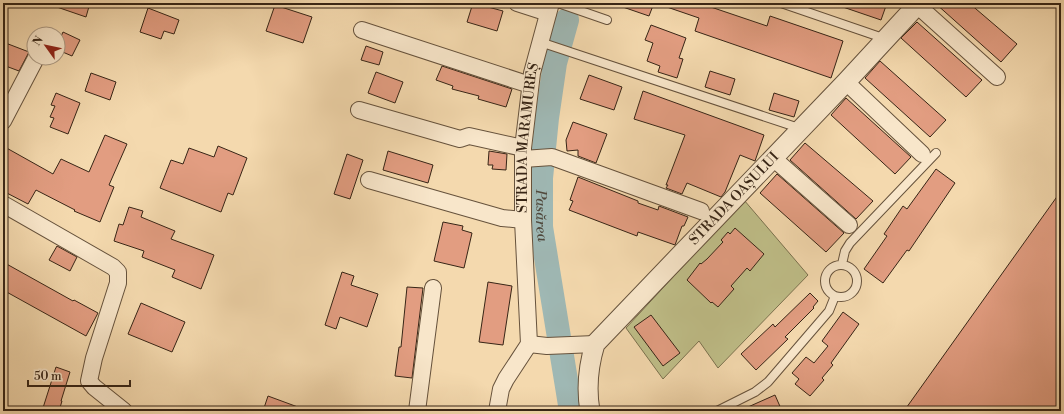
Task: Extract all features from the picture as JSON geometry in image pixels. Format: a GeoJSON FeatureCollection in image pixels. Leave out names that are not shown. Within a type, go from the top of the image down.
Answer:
{"type":"FeatureCollection","features":[{"type":"Feature","properties":{"kind":"street"},"geometry":{"type":"LineString","coordinates":[[517,3],[555,6]]}},
{"type":"Feature","properties":{"kind":"street"},"geometry":{"type":"LineString","coordinates":[[918,4],[997,77]]}},
{"type":"Feature","properties":{"kind":"street","name":"STRADA OAȘULUI"},"geometry":{"type":"LineString","coordinates":[[590,411],[588,379],[595,344],[887,39],[918,4]]}},
{"type":"Feature","properties":{"kind":"street","name":"STRADA MARAMUREȘ"},"geometry":{"type":"LineString","coordinates":[[529,344],[523,220],[523,153],[534,78],[555,6]]}},
{"type":"Feature","properties":{"kind":"street"},"geometry":{"type":"LineString","coordinates":[[362,30],[534,78]]}},
{"type":"Feature","properties":{"kind":"street"},"geometry":{"type":"LineString","coordinates":[[3,121],[32,66]]}},
{"type":"Feature","properties":{"kind":"street"},"geometry":{"type":"LineString","coordinates":[[846,82],[929,153]]}},
{"type":"Feature","properties":{"kind":"street"},"geometry":{"type":"LineString","coordinates":[[358,110],[460,139],[469,136],[523,153],[552,157],[701,211]]}},
{"type":"Feature","properties":{"kind":"street"},"geometry":{"type":"LineString","coordinates":[[773,158],[848,225]]}},
{"type":"Feature","properties":{"kind":"street"},"geometry":{"type":"LineString","coordinates":[[369,180],[502,218],[523,220]]}},
{"type":"Feature","properties":{"kind":"street"},"geometry":{"type":"LineString","coordinates":[[3,204],[113,267],[118,272],[118,283],[94,358],[89,380],[94,387],[124,411]]}},
{"type":"Feature","properties":{"kind":"street"},"geometry":{"type":"LineString","coordinates":[[417,411],[433,288]]}},
{"type":"Feature","properties":{"kind":"street"},"geometry":{"type":"LineString","coordinates":[[497,411],[501,389],[529,344],[547,346],[595,344]]}},
{"type":"Feature","properties":{"kind":"lane"},"geometry":{"type":"LineString","coordinates":[[781,3],[887,39]]}},
{"type":"Feature","properties":{"kind":"lane"},"geometry":{"type":"LineString","coordinates":[[555,6],[587,12],[607,20]]}},
{"type":"Feature","properties":{"kind":"lane"},"geometry":{"type":"LineString","coordinates":[[545,44],[793,126]]}},
{"type":"Feature","properties":{"kind":"lane"},"geometry":{"type":"LineString","coordinates":[[842,264],[845,250],[929,153]]}},
{"type":"Feature","properties":{"kind":"lane"},"geometry":{"type":"LineString","coordinates":[[842,264],[852,269],[855,273],[857,284],[855,289],[846,296],[836,296],[827,290],[824,280],[828,270],[842,264]]}},
{"type":"Feature","properties":{"kind":"lane"},"geometry":{"type":"LineString","coordinates":[[717,411],[755,392],[768,382],[829,311],[836,296]]}},
{"type":"Feature","properties":{"kind":"shaded area"},"geometry":{"type":"Polygon","coordinates":[[[744,200],[808,275],[718,368],[699,341],[663,379],[626,328],[744,200]]]}},
{"type":"Feature","properties":{"kind":"building"},"geometry":{"type":"Polygon","coordinates":[[[51,3],[90,3],[86,17],[51,5],[51,3]]]}},
{"type":"Feature","properties":{"kind":"building"},"geometry":{"type":"Polygon","coordinates":[[[473,3],[503,11],[497,31],[467,22],[473,3]]]}},
{"type":"Feature","properties":{"kind":"building"},"geometry":{"type":"Polygon","coordinates":[[[617,3],[654,3],[649,16],[617,5],[617,3]]]}},
{"type":"Feature","properties":{"kind":"building"},"geometry":{"type":"Polygon","coordinates":[[[661,3],[699,3],[767,26],[770,16],[843,41],[831,78],[695,31],[699,18],[661,5],[661,3]]]}},
{"type":"Feature","properties":{"kind":"building"},"geometry":{"type":"Polygon","coordinates":[[[837,3],[887,3],[881,20],[837,5],[837,3]]]}},
{"type":"Feature","properties":{"kind":"building"},"geometry":{"type":"Polygon","coordinates":[[[935,3],[969,3],[1017,44],[1001,62],[935,3]]]}},
{"type":"Feature","properties":{"kind":"building"},"geometry":{"type":"Polygon","coordinates":[[[275,5],[312,17],[303,43],[266,31],[275,5]]]}},
{"type":"Feature","properties":{"kind":"building"},"geometry":{"type":"Polygon","coordinates":[[[148,8],[179,20],[174,34],[164,31],[161,39],[140,32],[148,8]]]}},
{"type":"Feature","properties":{"kind":"building"},"geometry":{"type":"Polygon","coordinates":[[[917,22],[982,80],[966,97],[901,38],[917,22]]]}},
{"type":"Feature","properties":{"kind":"building"},"geometry":{"type":"Polygon","coordinates":[[[651,25],[686,38],[679,58],[683,59],[677,78],[658,72],[660,66],[647,61],[653,43],[645,40],[651,25]]]}},
{"type":"Feature","properties":{"kind":"building"},"geometry":{"type":"Polygon","coordinates":[[[66,33],[80,40],[72,56],[66,53],[66,33]]]}},
{"type":"Feature","properties":{"kind":"building"},"geometry":{"type":"Polygon","coordinates":[[[3,42],[26,51],[26,58],[19,71],[3,65],[3,42]]]}},
{"type":"Feature","properties":{"kind":"building"},"geometry":{"type":"Polygon","coordinates":[[[366,46],[383,52],[379,65],[361,60],[366,46]]]}},
{"type":"Feature","properties":{"kind":"building"},"geometry":{"type":"Polygon","coordinates":[[[880,61],[946,120],[930,137],[865,78],[880,61]]]}},
{"type":"Feature","properties":{"kind":"building"},"geometry":{"type":"Polygon","coordinates":[[[442,66],[512,89],[506,107],[478,99],[479,96],[452,89],[453,86],[436,80],[442,66]]]}},
{"type":"Feature","properties":{"kind":"building"},"geometry":{"type":"Polygon","coordinates":[[[710,71],[735,79],[730,95],[705,87],[710,71]]]}},
{"type":"Feature","properties":{"kind":"building"},"geometry":{"type":"Polygon","coordinates":[[[376,72],[403,82],[395,103],[368,93],[376,72]]]}},
{"type":"Feature","properties":{"kind":"building"},"geometry":{"type":"Polygon","coordinates":[[[91,73],[116,82],[110,100],[85,91],[91,73]]]}},
{"type":"Feature","properties":{"kind":"building"},"geometry":{"type":"Polygon","coordinates":[[[589,75],[622,87],[614,110],[580,99],[589,75]]]}},
{"type":"Feature","properties":{"kind":"building"},"geometry":{"type":"Polygon","coordinates":[[[643,91],[764,135],[755,161],[740,155],[725,192],[721,197],[687,183],[682,194],[666,188],[685,135],[634,119],[643,91]]]}},
{"type":"Feature","properties":{"kind":"building"},"geometry":{"type":"Polygon","coordinates":[[[56,93],[80,103],[68,134],[50,127],[54,118],[50,117],[55,106],[51,105],[56,93]]]}},
{"type":"Feature","properties":{"kind":"building"},"geometry":{"type":"Polygon","coordinates":[[[774,93],[799,101],[794,117],[769,110],[774,93]]]}},
{"type":"Feature","properties":{"kind":"building"},"geometry":{"type":"Polygon","coordinates":[[[846,98],[911,157],[895,174],[831,115],[846,98]]]}},
{"type":"Feature","properties":{"kind":"building"},"geometry":{"type":"Polygon","coordinates":[[[573,122],[607,134],[596,163],[578,156],[578,150],[567,151],[566,140],[573,122]]]}},
{"type":"Feature","properties":{"kind":"building"},"geometry":{"type":"Polygon","coordinates":[[[105,135],[127,144],[109,185],[114,187],[100,222],[74,211],[75,210],[36,190],[28,204],[3,191],[3,146],[53,174],[61,159],[89,172],[105,135]]]}},
{"type":"Feature","properties":{"kind":"building"},"geometry":{"type":"Polygon","coordinates":[[[805,143],[873,201],[856,219],[790,160],[805,143]]]}},
{"type":"Feature","properties":{"kind":"building"},"geometry":{"type":"Polygon","coordinates":[[[218,146],[247,158],[233,195],[228,193],[221,212],[160,188],[171,160],[183,164],[189,148],[214,157],[218,146]]]}},
{"type":"Feature","properties":{"kind":"building"},"geometry":{"type":"Polygon","coordinates":[[[388,151],[433,165],[428,183],[383,170],[388,151]]]}},
{"type":"Feature","properties":{"kind":"building"},"geometry":{"type":"Polygon","coordinates":[[[489,151],[507,154],[506,170],[492,169],[493,165],[488,165],[489,151]]]}},
{"type":"Feature","properties":{"kind":"building"},"geometry":{"type":"Polygon","coordinates":[[[347,154],[363,160],[350,199],[334,194],[347,154]]]}},
{"type":"Feature","properties":{"kind":"building"},"geometry":{"type":"Polygon","coordinates":[[[936,169],[955,183],[909,251],[907,250],[883,283],[864,269],[887,236],[884,234],[903,206],[907,209],[936,169]]]}},
{"type":"Feature","properties":{"kind":"building"},"geometry":{"type":"Polygon","coordinates":[[[777,174],[844,233],[826,252],[760,193],[777,174]]]}},
{"type":"Feature","properties":{"kind":"building"},"geometry":{"type":"Polygon","coordinates":[[[578,177],[638,201],[638,203],[658,210],[659,206],[688,217],[684,226],[682,226],[675,245],[638,232],[637,236],[569,210],[573,201],[570,200],[578,177]]]}},
{"type":"Feature","properties":{"kind":"building"},"geometry":{"type":"Polygon","coordinates":[[[1061,191],[1061,411],[904,411],[1061,191]]]}},
{"type":"Feature","properties":{"kind":"building"},"geometry":{"type":"Polygon","coordinates":[[[129,207],[143,211],[141,217],[175,231],[171,239],[214,255],[201,289],[172,277],[175,270],[142,257],[144,251],[114,241],[119,224],[123,225],[129,207]]]}},
{"type":"Feature","properties":{"kind":"building"},"geometry":{"type":"Polygon","coordinates":[[[443,222],[463,226],[462,230],[472,233],[464,268],[434,261],[443,222]]]}},
{"type":"Feature","properties":{"kind":"building"},"geometry":{"type":"Polygon","coordinates":[[[735,228],[764,254],[750,271],[747,268],[731,286],[734,289],[718,307],[712,302],[711,303],[687,280],[700,263],[701,264],[707,259],[723,242],[721,240],[728,232],[730,234],[735,228]]]}},
{"type":"Feature","properties":{"kind":"building"},"geometry":{"type":"Polygon","coordinates":[[[57,246],[77,257],[70,271],[49,260],[57,246]]]}},
{"type":"Feature","properties":{"kind":"building"},"geometry":{"type":"Polygon","coordinates":[[[3,262],[73,301],[74,300],[98,313],[86,336],[3,290],[3,262]]]}},
{"type":"Feature","properties":{"kind":"building"},"geometry":{"type":"Polygon","coordinates":[[[342,272],[354,276],[351,285],[378,294],[367,327],[340,317],[336,329],[325,325],[342,272]]]}},
{"type":"Feature","properties":{"kind":"building"},"geometry":{"type":"Polygon","coordinates":[[[488,282],[512,286],[503,345],[479,342],[488,282]]]}},
{"type":"Feature","properties":{"kind":"building"},"geometry":{"type":"Polygon","coordinates":[[[407,287],[423,288],[412,378],[395,376],[399,347],[401,347],[407,287]]]}},
{"type":"Feature","properties":{"kind":"building"},"geometry":{"type":"Polygon","coordinates":[[[810,293],[818,301],[813,307],[814,308],[785,337],[788,339],[756,370],[741,354],[773,324],[775,327],[810,293]]]}},
{"type":"Feature","properties":{"kind":"building"},"geometry":{"type":"Polygon","coordinates":[[[141,303],[185,322],[172,352],[128,334],[141,303]]]}},
{"type":"Feature","properties":{"kind":"building"},"geometry":{"type":"Polygon","coordinates":[[[843,312],[859,324],[831,363],[833,365],[822,378],[824,380],[810,396],[795,384],[799,379],[792,373],[806,357],[814,363],[828,346],[822,341],[843,312]]]}},
{"type":"Feature","properties":{"kind":"building"},"geometry":{"type":"Polygon","coordinates":[[[651,315],[680,353],[663,366],[634,327],[651,315]]]}},
{"type":"Feature","properties":{"kind":"building"},"geometry":{"type":"Polygon","coordinates":[[[56,367],[70,372],[59,411],[42,411],[56,367]]]}},
{"type":"Feature","properties":{"kind":"building"},"geometry":{"type":"Polygon","coordinates":[[[775,395],[782,411],[739,411],[775,395]]]}},
{"type":"Feature","properties":{"kind":"building"},"geometry":{"type":"Polygon","coordinates":[[[268,396],[306,410],[263,411],[268,396]]]}},
{"type":"Feature","properties":{"kind":"waterway","name":"Pasărea"},"geometry":{"type":"LineString","coordinates":[[567,20],[555,63],[547,118],[541,178],[541,227],[571,411]]}}]}
